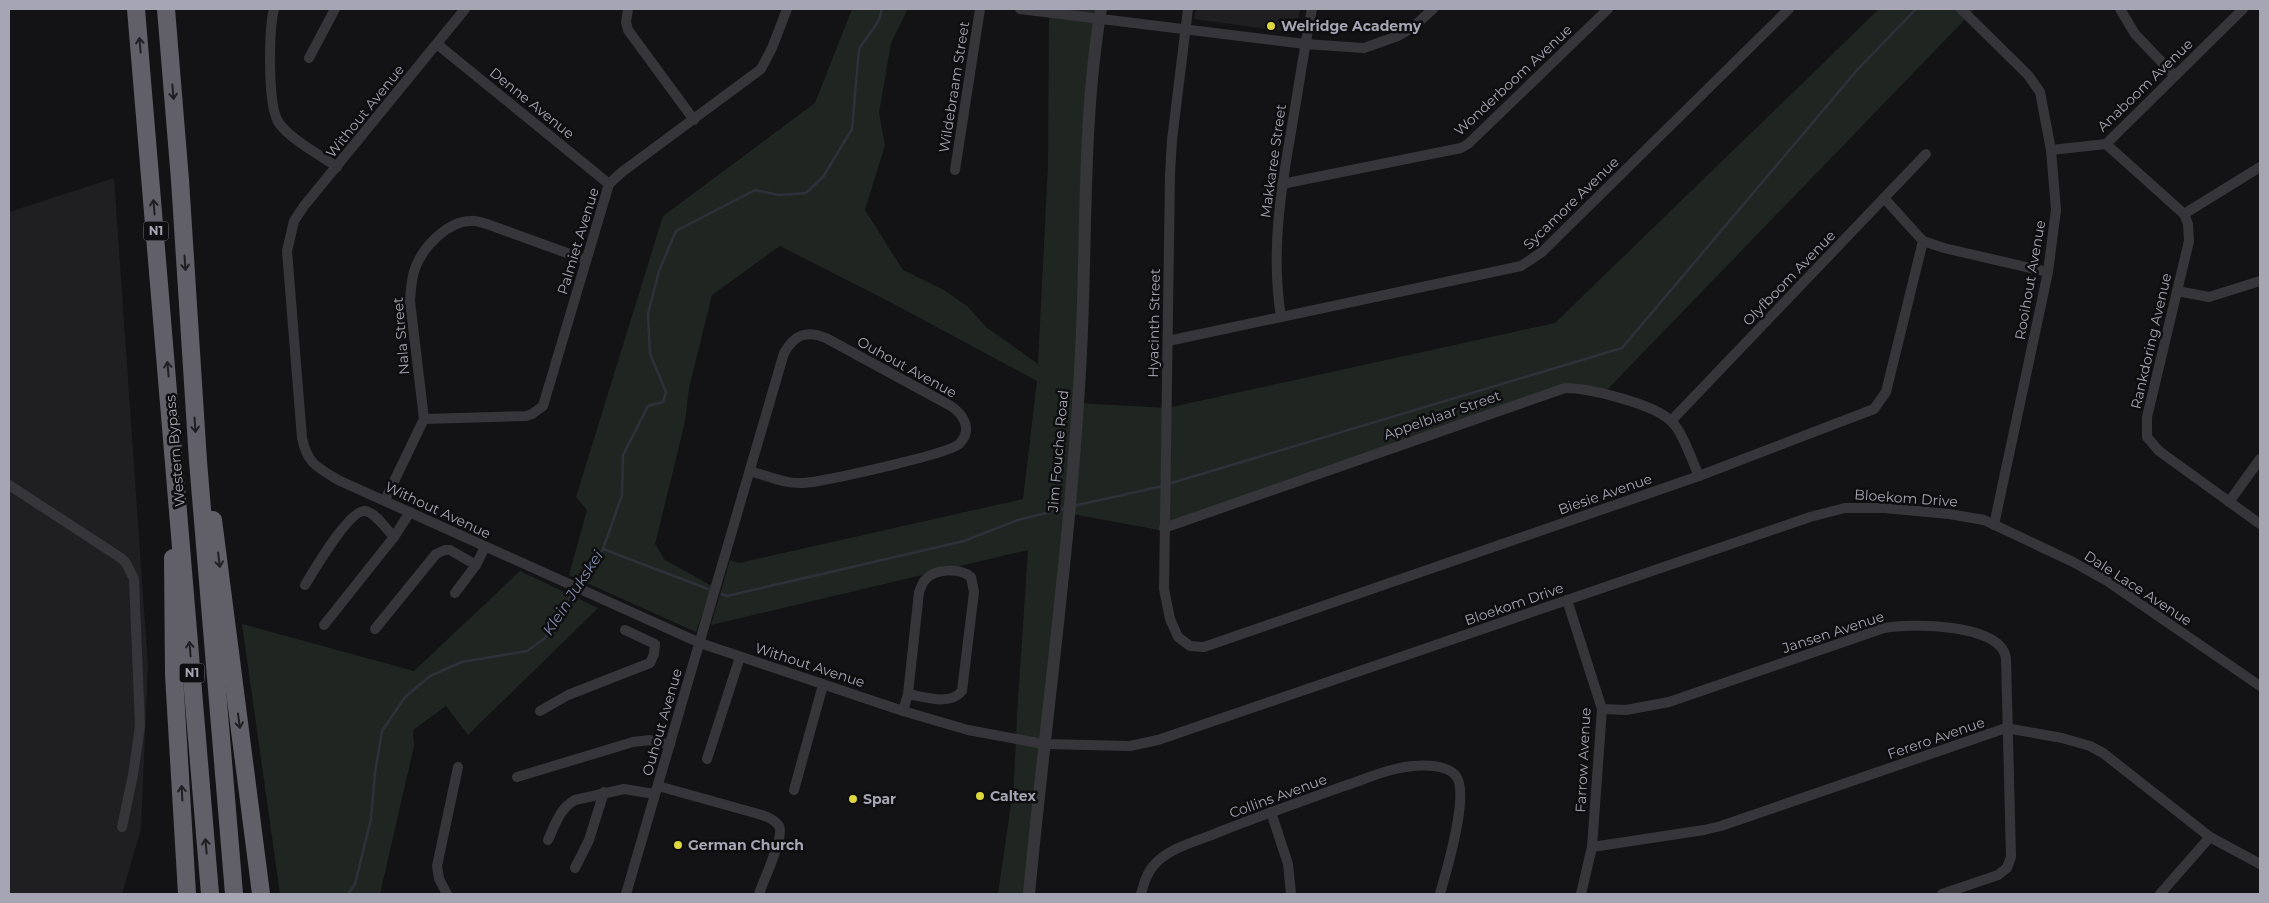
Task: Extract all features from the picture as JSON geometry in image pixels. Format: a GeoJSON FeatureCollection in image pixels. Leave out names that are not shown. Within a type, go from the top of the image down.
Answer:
{"type":"FeatureCollection","features":[{"type":"Feature","properties":{"kind":"highway","name":"Western Bypass"},"geometry":{"type":"LineString","coordinates":[[136,9],[175,453],[210,894]]}},
{"type":"Feature","properties":{"kind":"highway","name":"Western Bypass"},"geometry":{"type":"LineString","coordinates":[[166,9],[180,180],[198,461],[234,894]]}},
{"type":"Feature","properties":{"kind":"highway"},"geometry":{"type":"LineString","coordinates":[[175,453],[172,567],[174,675],[187,894]]}},
{"type":"Feature","properties":{"kind":"highway"},"geometry":{"type":"LineString","coordinates":[[198,461],[208,495],[219,558],[261,894]]}},
{"type":"Feature","properties":{"kind":"street"},"geometry":{"type":"LineString","coordinates":[[274,9],[270,24],[272,98],[278,122],[289,133],[337,167]]}},
{"type":"Feature","properties":{"kind":"street"},"geometry":{"type":"LineString","coordinates":[[309,58],[335,9]]}},
{"type":"Feature","properties":{"kind":"street","name":"Without Avenue"},"geometry":{"type":"LineString","coordinates":[[465,9],[304,206],[294,221],[287,251],[302,438],[307,457],[312,463],[338,480],[660,627],[700,643],[824,685],[968,730],[1044,744]]}},
{"type":"Feature","properties":{"kind":"street"},"geometry":{"type":"LineString","coordinates":[[628,9],[626,22],[628,30],[694,120]]}},
{"type":"Feature","properties":{"kind":"street","name":"Palmiet Avenue"},"geometry":{"type":"LineString","coordinates":[[424,419],[526,416],[543,406],[609,184],[622,172],[761,69],[767,60],[787,9]]}},
{"type":"Feature","properties":{"kind":"street","name":"Wildebraam Street"},"geometry":{"type":"LineString","coordinates":[[955,170],[980,9]]}},
{"type":"Feature","properties":{"kind":"street"},"geometry":{"type":"LineString","coordinates":[[1020,9],[1101,14],[1184,28],[1305,44],[1364,48],[1398,36],[1412,28],[1433,9]]}},
{"type":"Feature","properties":{"kind":"street","name":"Hyacinth Street"},"geometry":{"type":"LineString","coordinates":[[1178,637],[1170,619],[1164,588],[1164,491],[1170,174],[1184,28],[1188,9]]}},
{"type":"Feature","properties":{"kind":"street","name":"Makkaree Street"},"geometry":{"type":"LineString","coordinates":[[1281,318],[1278,298],[1276,241],[1282,184],[1312,9]]}},
{"type":"Feature","properties":{"kind":"street","name":"Wonderboom Avenue"},"geometry":{"type":"LineString","coordinates":[[1282,184],[1461,148],[1476,137],[1608,9]]}},
{"type":"Feature","properties":{"kind":"street","name":"Sycamore Avenue"},"geometry":{"type":"LineString","coordinates":[[1168,341],[1281,318],[1528,262],[1542,252],[1789,9]]}},
{"type":"Feature","properties":{"kind":"street","name":"Rooihout Avenue"},"geometry":{"type":"LineString","coordinates":[[1961,9],[2035,84],[2043,102],[2051,150],[2056,210],[2048,272],[1994,525]]}},
{"type":"Feature","properties":{"kind":"street"},"geometry":{"type":"LineString","coordinates":[[2120,9],[2135,34],[2175,76]]}},
{"type":"Feature","properties":{"kind":"street","name":"Anaboom Avenue"},"geometry":{"type":"LineString","coordinates":[[2051,150],[2106,144],[2243,9]]}},
{"type":"Feature","properties":{"kind":"street","name":"Jim Fouche Road"},"geometry":{"type":"LineString","coordinates":[[1029,894],[1055,651],[1081,351],[1089,120],[1101,14]]}},
{"type":"Feature","properties":{"kind":"street","name":"Denne Avenue"},"geometry":{"type":"LineString","coordinates":[[437,44],[609,184]]}},
{"type":"Feature","properties":{"kind":"street"},"geometry":{"type":"LineString","coordinates":[[2106,144],[2184,214],[2260,167]]}},
{"type":"Feature","properties":{"kind":"street","name":"Olyfboom Avenue"},"geometry":{"type":"LineString","coordinates":[[1671,421],[1926,154]]}},
{"type":"Feature","properties":{"kind":"street"},"geometry":{"type":"LineString","coordinates":[[1884,198],[1922,241],[1944,248],[2048,272]]}},
{"type":"Feature","properties":{"kind":"street","name":"Rankdoring Avenue"},"geometry":{"type":"LineString","coordinates":[[2184,214],[2188,224],[2189,241],[2147,417],[2148,437],[2159,451],[2260,524]]}},
{"type":"Feature","properties":{"kind":"street","name":"Nala Street"},"geometry":{"type":"LineString","coordinates":[[424,419],[410,301],[411,282],[416,265],[435,239],[446,228],[472,220],[586,260]]}},
{"type":"Feature","properties":{"kind":"street","name":"Biesie Avenue"},"geometry":{"type":"LineString","coordinates":[[1178,637],[1190,646],[1204,647],[1699,476],[1862,415],[1879,404],[1886,392],[1922,241]]}},
{"type":"Feature","properties":{"kind":"street"},"geometry":{"type":"LineString","coordinates":[[2176,291],[2209,296],[2260,281]]}},
{"type":"Feature","properties":{"kind":"street","name":"Ouhout Avenue"},"geometry":{"type":"LineString","coordinates":[[626,894],[784,353],[788,345],[802,334],[810,333],[826,338],[951,406],[962,415],[967,427],[963,440],[952,449],[839,476],[796,483],[750,471]]}},
{"type":"Feature","properties":{"kind":"street","name":"Appelblaar Street"},"geometry":{"type":"LineString","coordinates":[[1164,528],[1559,389],[1578,388],[1603,393],[1654,410],[1671,421]]}},
{"type":"Feature","properties":{"kind":"street"},"geometry":{"type":"LineString","coordinates":[[385,500],[424,419]]}},
{"type":"Feature","properties":{"kind":"street"},"geometry":{"type":"LineString","coordinates":[[1671,421],[1699,476]]}},
{"type":"Feature","properties":{"kind":"street"},"geometry":{"type":"LineString","coordinates":[[2230,502],[2260,459]]}},
{"type":"Feature","properties":{"kind":"street"},"geometry":{"type":"LineString","coordinates":[[9,485],[121,558],[126,563],[134,579],[140,726],[133,775],[122,827]]}},
{"type":"Feature","properties":{"kind":"street","name":"Bloekom Drive"},"geometry":{"type":"LineString","coordinates":[[1044,744],[1130,746],[1150,743],[1800,520],[1845,508],[1884,508],[1949,514],[1973,517],[1994,525]]}},
{"type":"Feature","properties":{"kind":"street"},"geometry":{"type":"LineString","coordinates":[[305,585],[322,554],[357,513],[369,512],[394,537]]}},
{"type":"Feature","properties":{"kind":"street"},"geometry":{"type":"LineString","coordinates":[[324,625],[394,537],[410,512]]}},
{"type":"Feature","properties":{"kind":"street","name":"Dale Lace Avenue"},"geometry":{"type":"LineString","coordinates":[[1994,525],[2073,562],[2107,581],[2260,686]]}},
{"type":"Feature","properties":{"kind":"street"},"geometry":{"type":"LineString","coordinates":[[455,593],[476,565],[486,547]]}},
{"type":"Feature","properties":{"kind":"street"},"geometry":{"type":"LineString","coordinates":[[375,629],[440,551],[454,552],[476,565]]}},
{"type":"Feature","properties":{"kind":"street"},"geometry":{"type":"LineString","coordinates":[[903,710],[908,694],[919,592],[922,584],[929,576],[953,570],[961,571],[971,577],[974,592],[962,691],[953,698],[946,699],[908,694]]}},
{"type":"Feature","properties":{"kind":"street","name":"Farrow Avenue"},"geometry":{"type":"LineString","coordinates":[[1567,600],[1602,709],[1592,847],[1581,894]]}},
{"type":"Feature","properties":{"kind":"street","name":"Jansen Avenue"},"geometry":{"type":"LineString","coordinates":[[1602,709],[1626,710],[1669,702],[1884,628],[1901,625],[1952,628],[1991,640],[2002,648],[2006,658],[2006,728],[2011,849],[2007,868],[1998,875],[1942,894]]}},
{"type":"Feature","properties":{"kind":"street"},"geometry":{"type":"LineString","coordinates":[[540,712],[568,695],[648,664],[653,659],[660,627]]}},
{"type":"Feature","properties":{"kind":"street"},"geometry":{"type":"LineString","coordinates":[[625,630],[655,644]]}},
{"type":"Feature","properties":{"kind":"street"},"geometry":{"type":"LineString","coordinates":[[707,759],[740,657]]}},
{"type":"Feature","properties":{"kind":"street"},"geometry":{"type":"LineString","coordinates":[[794,790],[824,685]]}},
{"type":"Feature","properties":{"kind":"street","name":"Ferero Avenue"},"geometry":{"type":"LineString","coordinates":[[1592,847],[1721,826],[2006,728],[2062,738],[2096,749],[2123,767],[2210,837],[2260,864]]}},
{"type":"Feature","properties":{"kind":"street"},"geometry":{"type":"LineString","coordinates":[[517,777],[633,742],[650,740],[670,745]]}},
{"type":"Feature","properties":{"kind":"street","name":"Collins Avenue"},"geometry":{"type":"LineString","coordinates":[[1141,894],[1146,876],[1155,863],[1174,851],[1271,812],[1394,770],[1432,766],[1449,770],[1459,782],[1460,803],[1440,894]]}},
{"type":"Feature","properties":{"kind":"street"},"geometry":{"type":"LineString","coordinates":[[448,894],[439,879],[437,866],[458,767]]}},
{"type":"Feature","properties":{"kind":"street"},"geometry":{"type":"LineString","coordinates":[[548,840],[560,814],[569,803],[604,792],[633,789],[656,790],[762,815],[779,826],[780,838],[759,894]]}},
{"type":"Feature","properties":{"kind":"street"},"geometry":{"type":"LineString","coordinates":[[575,868],[589,840],[604,792]]}},
{"type":"Feature","properties":{"kind":"street"},"geometry":{"type":"LineString","coordinates":[[1271,812],[1288,864],[1290,894]]}},
{"type":"Feature","properties":{"kind":"street"},"geometry":{"type":"LineString","coordinates":[[2160,894],[2210,837]]}},
{"type":"Feature","properties":{"kind":"shaded area"},"geometry":{"type":"Polygon","coordinates":[[[852,9],[908,9],[891,43],[879,113],[885,145],[865,210],[903,270],[944,290],[967,306],[986,327],[1038,364],[1048,166],[1049,9],[1101,9],[1077,403],[1167,408],[1555,323],[1879,9],[1975,9],[1603,394],[1565,391],[1164,531],[1067,513],[1030,894],[998,894],[1014,783],[1028,550],[711,625],[730,560],[739,563],[1023,499],[1037,381],[892,303],[780,246],[712,295],[689,388],[685,422],[655,544],[665,560],[712,586],[696,632],[569,575],[587,510],[576,497],[663,216],[815,103],[852,9]]]}},
{"type":"Feature","properties":{"kind":"shaded area","name":"Welridge Academy"},"geometry":{"type":"Polygon","coordinates":[[[1196,9],[1300,9],[1296,33],[1194,19],[1196,9]]]}},
{"type":"Feature","properties":{"kind":"shaded area"},"geometry":{"type":"Polygon","coordinates":[[[114,178],[148,666],[141,829],[122,894],[9,894],[9,212],[114,178]]]}},
{"type":"Feature","properties":{"kind":"shaded area"},"geometry":{"type":"Polygon","coordinates":[[[520,571],[598,608],[468,735],[446,706],[413,730],[414,746],[380,894],[280,894],[242,624],[414,671],[520,571]]]}},
{"type":"Feature","properties":{"kind":"waterway","name":"Klein Jukskei"},"geometry":{"type":"LineString","coordinates":[[578,585],[603,549],[622,495],[623,455],[648,406],[663,402],[666,392],[650,354],[648,314],[659,271],[676,231],[755,190],[779,195],[806,193],[823,177],[852,129],[859,49],[879,20],[882,9]]}},
{"type":"Feature","properties":{"kind":"waterway"},"geometry":{"type":"LineString","coordinates":[[1168,484],[1622,348],[1858,69],[1916,9]]}},
{"type":"Feature","properties":{"kind":"waterway"},"geometry":{"type":"LineString","coordinates":[[1073,506],[1163,486]]}},
{"type":"Feature","properties":{"kind":"waterway"},"geometry":{"type":"LineString","coordinates":[[722,594],[727,596],[964,541],[1018,520],[1066,508]]}},
{"type":"Feature","properties":{"kind":"waterway"},"geometry":{"type":"LineString","coordinates":[[603,549],[708,589]]}},
{"type":"Feature","properties":{"kind":"waterway","name":"Klein Jukskei"},"geometry":{"type":"LineString","coordinates":[[348,894],[355,884],[371,819],[375,773],[382,731],[405,697],[430,676],[462,662],[527,651],[545,638],[575,590]]}},
{"type":"Feature","properties":{"kind":"place","name":"Welridge Academy"},"geometry":{"type":"Point","coordinates":[1271,26]}},
{"type":"Feature","properties":{"kind":"place","name":"Caltex"},"geometry":{"type":"Point","coordinates":[980,796]}},
{"type":"Feature","properties":{"kind":"place","name":"Spar"},"geometry":{"type":"Point","coordinates":[853,799]}},
{"type":"Feature","properties":{"kind":"place","name":"German Church"},"geometry":{"type":"Point","coordinates":[678,845]}}]}
